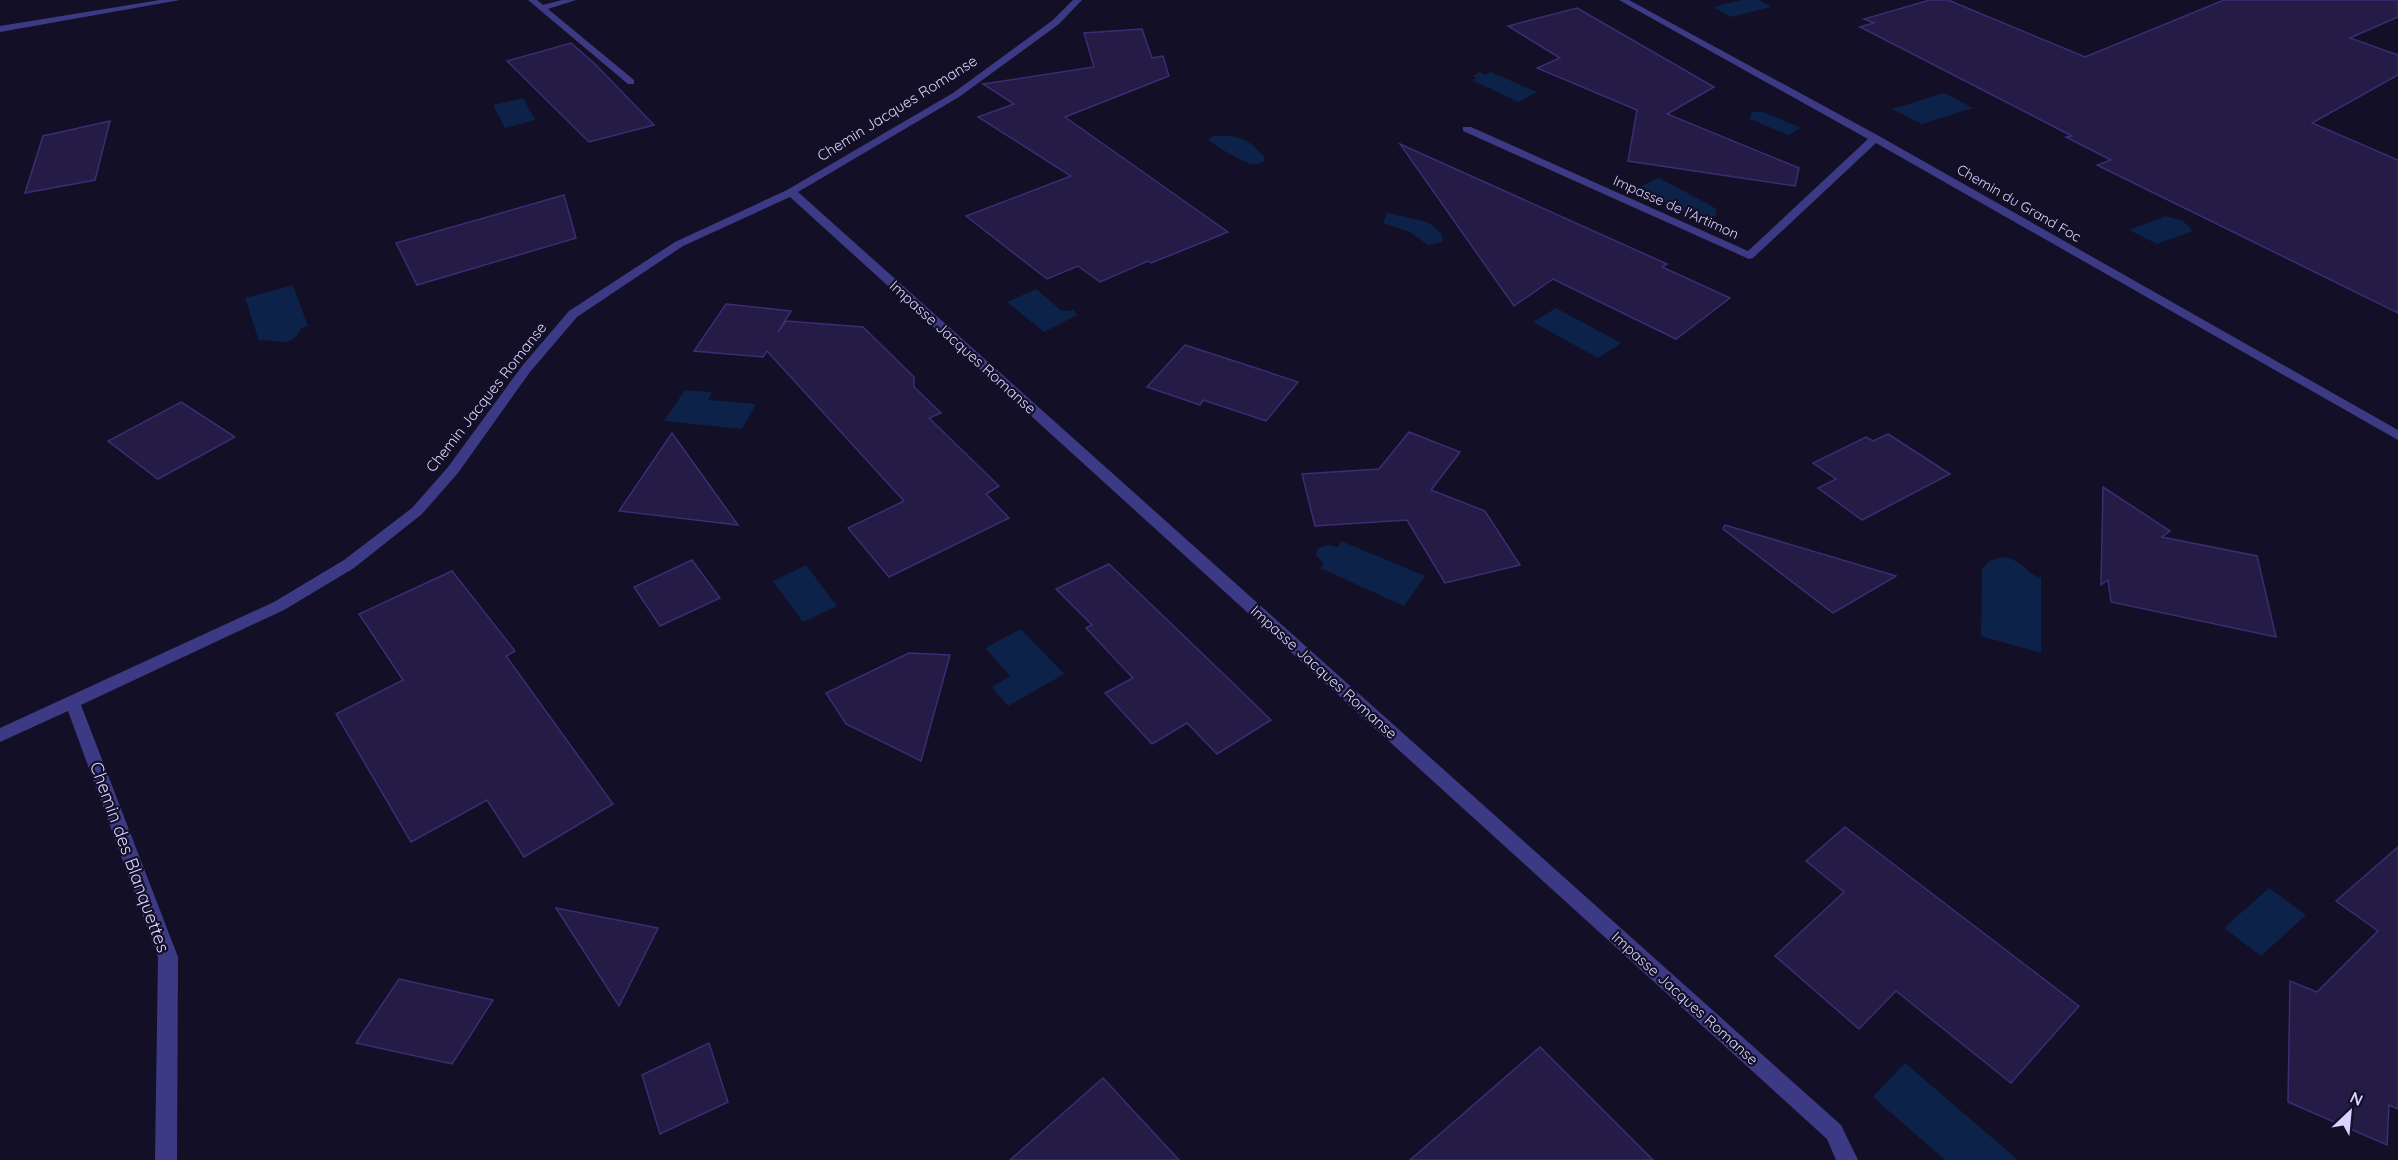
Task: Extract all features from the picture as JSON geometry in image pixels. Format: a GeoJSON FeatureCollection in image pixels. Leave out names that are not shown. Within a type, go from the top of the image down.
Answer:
{"type":"FeatureCollection","features":[{"type":"Feature","properties":{"kind":"street"},"geometry":{"type":"LineString","coordinates":[[0,30],[176,0]]}},
{"type":"Feature","properties":{"kind":"street"},"geometry":{"type":"LineString","coordinates":[[532,0],[631,82]]}},
{"type":"Feature","properties":{"kind":"street"},"geometry":{"type":"LineString","coordinates":[[542,8],[572,0]]}},
{"type":"Feature","properties":{"kind":"street","name":"Chemin Jacques Romanse"},"geometry":{"type":"LineString","coordinates":[[0,735],[279,606],[349,564],[417,511],[453,470],[526,369],[573,314],[680,244],[791,192],[956,95],[1056,22],[1078,0]]}},
{"type":"Feature","properties":{"kind":"street","name":"Chemin du Grand Foc"},"geometry":{"type":"LineString","coordinates":[[1623,0],[1875,138],[2398,436]]}},
{"type":"Feature","properties":{"kind":"street","name":"Impasse de l'Artimon"},"geometry":{"type":"LineString","coordinates":[[1467,129],[1749,256],[1875,138]]}},
{"type":"Feature","properties":{"kind":"street","name":"Impasse Jacques Romanse"},"geometry":{"type":"LineString","coordinates":[[791,192],[1834,1132],[1847,1160]]}},
{"type":"Feature","properties":{"kind":"street","name":"Chemin des Blanquettes"},"geometry":{"type":"LineString","coordinates":[[72,701],[168,957],[166,1160]]}},
{"type":"Feature","properties":{"kind":"water"},"geometry":{"type":"Polygon","coordinates":[[[1741,0],[1759,0],[1771,7],[1731,17],[1713,7],[1741,0]]]}},
{"type":"Feature","properties":{"kind":"water"},"geometry":{"type":"Polygon","coordinates":[[[1480,72],[1485,75],[1491,72],[1537,92],[1518,102],[1472,80],[1477,78],[1472,76],[1480,72]]]}},
{"type":"Feature","properties":{"kind":"water"},"geometry":{"type":"Polygon","coordinates":[[[1944,93],[1973,108],[1922,124],[1892,109],[1944,93]]]}},
{"type":"Feature","properties":{"kind":"water"},"geometry":{"type":"Polygon","coordinates":[[[523,98],[535,120],[505,128],[493,105],[523,98]]]}},
{"type":"Feature","properties":{"kind":"water"},"geometry":{"type":"Polygon","coordinates":[[[1752,112],[1764,112],[1801,128],[1788,135],[1750,119],[1752,112]]]}},
{"type":"Feature","properties":{"kind":"water"},"geometry":{"type":"Polygon","coordinates":[[[1214,136],[1230,136],[1248,142],[1265,158],[1264,161],[1259,164],[1250,164],[1241,160],[1208,139],[1214,136]]]}},
{"type":"Feature","properties":{"kind":"water"},"geometry":{"type":"Polygon","coordinates":[[[1659,178],[1712,206],[1716,210],[1716,216],[1706,219],[1695,218],[1637,188],[1659,178]]]}},
{"type":"Feature","properties":{"kind":"water"},"geometry":{"type":"Polygon","coordinates":[[[1387,213],[1428,222],[1442,234],[1443,242],[1428,245],[1410,232],[1383,223],[1387,213]]]}},
{"type":"Feature","properties":{"kind":"water"},"geometry":{"type":"Polygon","coordinates":[[[2165,216],[2183,221],[2193,231],[2157,244],[2129,230],[2165,216]]]}},
{"type":"Feature","properties":{"kind":"water"},"geometry":{"type":"Polygon","coordinates":[[[293,285],[308,326],[301,328],[292,340],[287,342],[259,341],[245,298],[293,285]]]}},
{"type":"Feature","properties":{"kind":"water"},"geometry":{"type":"Polygon","coordinates":[[[1036,289],[1062,311],[1074,310],[1077,315],[1044,332],[1007,302],[1036,289]]]}},
{"type":"Feature","properties":{"kind":"water"},"geometry":{"type":"Polygon","coordinates":[[[1556,308],[1621,343],[1598,358],[1533,322],[1556,308]]]}},
{"type":"Feature","properties":{"kind":"water"},"geometry":{"type":"Polygon","coordinates":[[[685,390],[712,392],[708,400],[756,404],[742,429],[664,421],[685,390]]]}},
{"type":"Feature","properties":{"kind":"water"},"geometry":{"type":"Polygon","coordinates":[[[1341,541],[1425,576],[1404,606],[1320,568],[1324,564],[1316,555],[1318,548],[1328,545],[1338,547],[1341,541]]]}},
{"type":"Feature","properties":{"kind":"water"},"geometry":{"type":"Polygon","coordinates":[[[2002,557],[2015,560],[2041,578],[2041,653],[1981,636],[1982,569],[1989,561],[2002,557]]]}},
{"type":"Feature","properties":{"kind":"water"},"geometry":{"type":"Polygon","coordinates":[[[806,565],[837,606],[803,622],[773,581],[806,565]]]}},
{"type":"Feature","properties":{"kind":"water"},"geometry":{"type":"Polygon","coordinates":[[[1021,629],[1064,674],[1008,706],[992,687],[1010,676],[985,648],[1021,629]]]}},
{"type":"Feature","properties":{"kind":"water"},"geometry":{"type":"Polygon","coordinates":[[[2269,888],[2306,915],[2261,956],[2224,928],[2269,888]]]}},
{"type":"Feature","properties":{"kind":"water"},"geometry":{"type":"Polygon","coordinates":[[[1905,1063],[2018,1160],[1945,1160],[1873,1097],[1905,1063]]]}},
{"type":"Feature","properties":{"kind":"building"},"geometry":{"type":"Polygon","coordinates":[[[1930,0],[1948,0],[2085,57],[2224,0],[2398,0],[2398,17],[2350,38],[2398,55],[2398,75],[2312,123],[2398,160],[2398,313],[2097,165],[2111,160],[2066,137],[2072,136],[1860,27],[1874,23],[1864,19],[1930,0]]]}},
{"type":"Feature","properties":{"kind":"building"},"geometry":{"type":"Polygon","coordinates":[[[1577,8],[1714,87],[1667,114],[1799,168],[1795,186],[1628,161],[1637,110],[1537,68],[1560,58],[1508,26],[1577,8]]]}},
{"type":"Feature","properties":{"kind":"building"},"geometry":{"type":"Polygon","coordinates":[[[1142,29],[1152,58],[1163,56],[1169,76],[1065,117],[1228,232],[1151,263],[1148,261],[1100,282],[1078,266],[1047,279],[966,216],[1071,176],[978,117],[1014,104],[983,84],[1094,67],[1084,33],[1142,29]]]}},
{"type":"Feature","properties":{"kind":"building"},"geometry":{"type":"Polygon","coordinates":[[[571,43],[595,64],[654,125],[589,142],[507,61],[571,43]]]}},
{"type":"Feature","properties":{"kind":"building"},"geometry":{"type":"Polygon","coordinates":[[[110,121],[95,180],[25,193],[43,136],[110,121]]]}},
{"type":"Feature","properties":{"kind":"building"},"geometry":{"type":"Polygon","coordinates":[[[1400,144],[1667,264],[1662,267],[1730,298],[1676,339],[1553,279],[1514,306],[1400,144]]]}},
{"type":"Feature","properties":{"kind":"building"},"geometry":{"type":"Polygon","coordinates":[[[564,195],[576,238],[417,285],[396,243],[564,195]]]}},
{"type":"Feature","properties":{"kind":"building"},"geometry":{"type":"Polygon","coordinates":[[[726,304],[791,311],[778,332],[786,321],[863,327],[914,377],[914,387],[941,413],[929,418],[999,486],[986,494],[1009,518],[889,577],[848,528],[904,501],[767,351],[763,357],[694,351],[726,304]]]}},
{"type":"Feature","properties":{"kind":"building"},"geometry":{"type":"Polygon","coordinates":[[[1185,345],[1298,382],[1266,421],[1203,400],[1200,405],[1147,387],[1185,345]]]}},
{"type":"Feature","properties":{"kind":"building"},"geometry":{"type":"Polygon","coordinates":[[[181,402],[235,437],[158,479],[108,441],[181,402]]]}},
{"type":"Feature","properties":{"kind":"building"},"geometry":{"type":"Polygon","coordinates":[[[1409,432],[1460,452],[1431,490],[1485,511],[1520,565],[1445,583],[1407,520],[1315,526],[1302,474],[1379,469],[1409,432]]]}},
{"type":"Feature","properties":{"kind":"building"},"geometry":{"type":"Polygon","coordinates":[[[672,433],[738,525],[619,511],[672,433]]]}},
{"type":"Feature","properties":{"kind":"building"},"geometry":{"type":"Polygon","coordinates":[[[1888,434],[1950,474],[1862,520],[1818,488],[1836,479],[1813,463],[1866,437],[1873,441],[1888,434]]]}},
{"type":"Feature","properties":{"kind":"building"},"geometry":{"type":"Polygon","coordinates":[[[2103,487],[2170,531],[2162,537],[2257,556],[2276,637],[2111,602],[2108,580],[2101,585],[2103,487]]]}},
{"type":"Feature","properties":{"kind":"building"},"geometry":{"type":"Polygon","coordinates":[[[1725,525],[1896,576],[1833,613],[1723,529],[1725,525]]]}},
{"type":"Feature","properties":{"kind":"building"},"geometry":{"type":"Polygon","coordinates":[[[692,560],[720,598],[660,626],[634,587],[692,560]]]}},
{"type":"Feature","properties":{"kind":"building"},"geometry":{"type":"Polygon","coordinates":[[[1109,564],[1271,720],[1217,754],[1187,723],[1152,744],[1105,693],[1133,678],[1086,628],[1092,625],[1056,589],[1109,564]]]}},
{"type":"Feature","properties":{"kind":"building"},"geometry":{"type":"Polygon","coordinates":[[[452,571],[515,651],[506,656],[613,804],[524,857],[487,800],[411,842],[336,714],[403,680],[359,614],[452,571]]]}},
{"type":"Feature","properties":{"kind":"building"},"geometry":{"type":"Polygon","coordinates":[[[909,653],[950,655],[921,761],[846,724],[826,693],[909,653]]]}},
{"type":"Feature","properties":{"kind":"building"},"geometry":{"type":"Polygon","coordinates":[[[1845,827],[2079,1006],[2011,1083],[1896,991],[1859,1029],[1775,956],[1844,892],[1806,861],[1845,827]]]}},
{"type":"Feature","properties":{"kind":"building"},"geometry":{"type":"Polygon","coordinates":[[[2398,847],[2398,1109],[2389,1105],[2387,1145],[2288,1102],[2290,981],[2317,992],[2378,931],[2336,901],[2398,847]]]}},
{"type":"Feature","properties":{"kind":"building"},"geometry":{"type":"Polygon","coordinates":[[[556,908],[658,928],[619,1006],[556,908]]]}},
{"type":"Feature","properties":{"kind":"building"},"geometry":{"type":"Polygon","coordinates":[[[399,979],[493,1000],[452,1064],[356,1043],[399,979]]]}},
{"type":"Feature","properties":{"kind":"building"},"geometry":{"type":"Polygon","coordinates":[[[709,1043],[728,1102],[660,1134],[642,1075],[709,1043]]]}},
{"type":"Feature","properties":{"kind":"building"},"geometry":{"type":"Polygon","coordinates":[[[1540,1047],[1653,1160],[1410,1160],[1540,1047]]]}},
{"type":"Feature","properties":{"kind":"building"},"geometry":{"type":"Polygon","coordinates":[[[1103,1078],[1179,1160],[1010,1160],[1103,1078]]]}}]}
